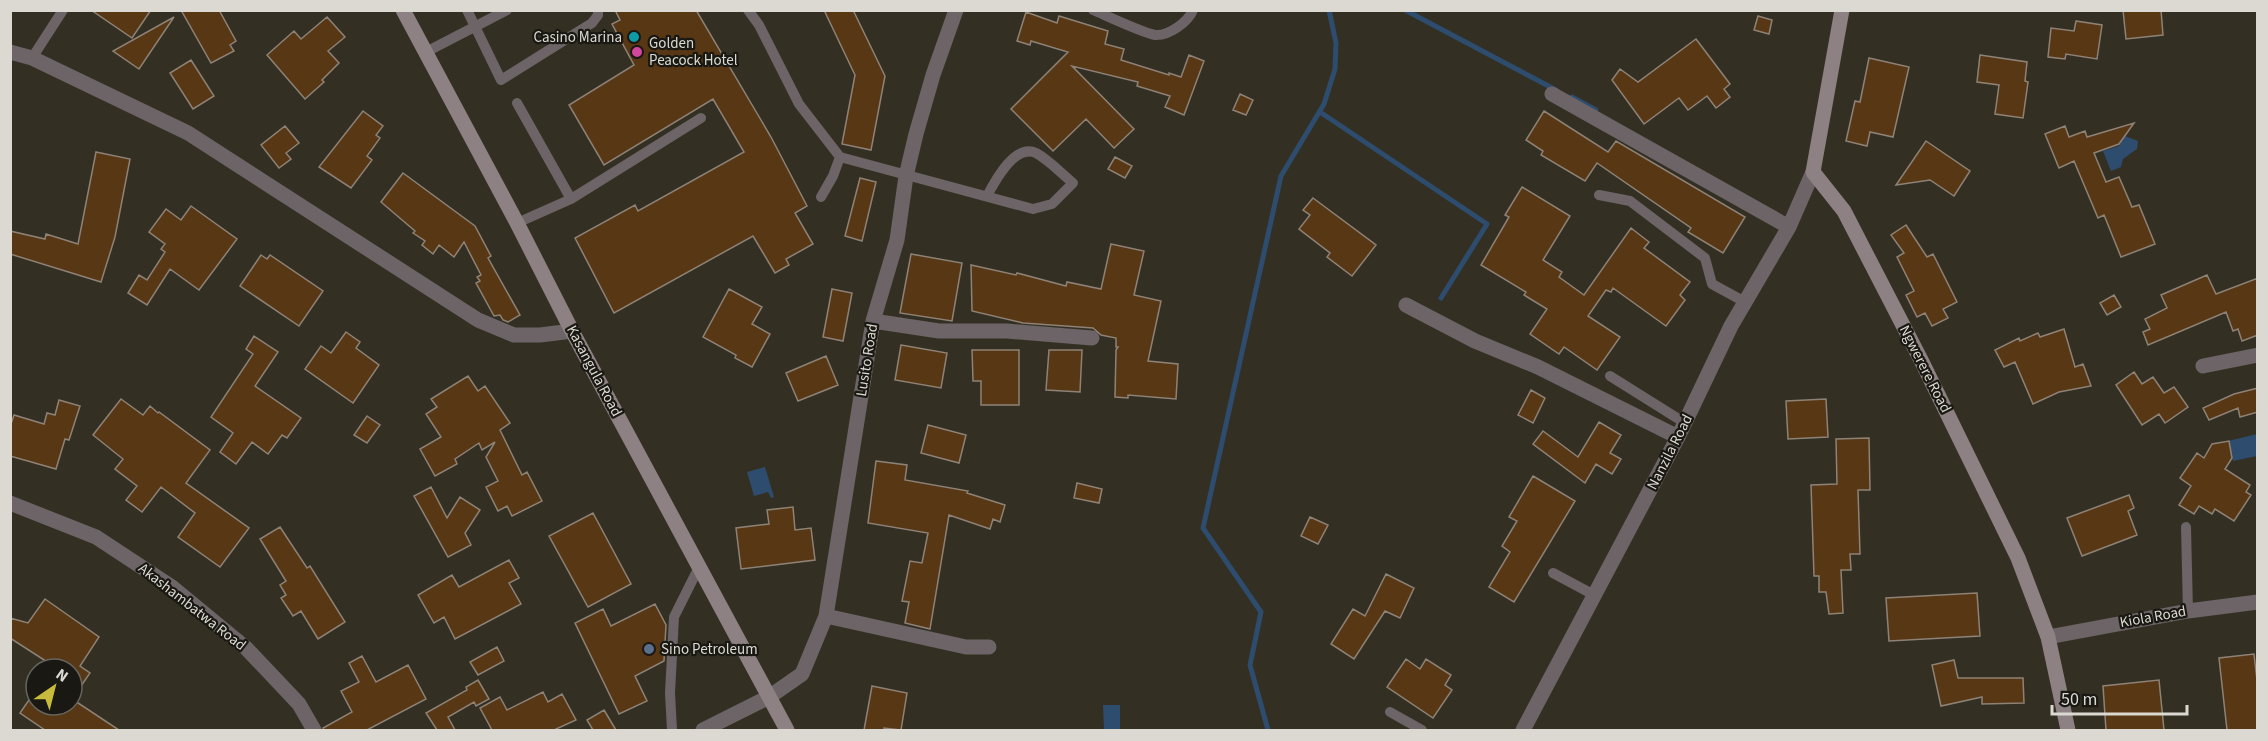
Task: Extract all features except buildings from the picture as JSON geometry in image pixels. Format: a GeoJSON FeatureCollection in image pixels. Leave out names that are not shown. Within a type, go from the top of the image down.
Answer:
{"type":"FeatureCollection","features":[{"type":"Feature","properties":{"kind":"main road","name":"Kasangula Road"},"geometry":{"type":"LineString","coordinates":[[403,10],[518,223],[572,331],[787,730]]}},
{"type":"Feature","properties":{"kind":"main road"},"geometry":{"type":"LineString","coordinates":[[1814,172],[1842,10]]}},
{"type":"Feature","properties":{"kind":"main road","name":"Ngwerere Road"},"geometry":{"type":"LineString","coordinates":[[1814,172],[1844,211],[1922,362],[2018,558],[2048,637],[2068,730]]}},
{"type":"Feature","properties":{"kind":"street","name":"Lusito Road"},"geometry":{"type":"LineString","coordinates":[[703,730],[769,697],[802,674],[826,616],[873,321],[897,240],[906,176],[933,75],[956,10]]}},
{"type":"Feature","properties":{"kind":"street"},"geometry":{"type":"LineString","coordinates":[[10,52],[32,58],[188,133],[478,320],[514,334],[540,335],[572,331]]}},
{"type":"Feature","properties":{"kind":"street"},"geometry":{"type":"LineString","coordinates":[[1551,94],[1789,227]]}},
{"type":"Feature","properties":{"kind":"street","name":"Nanzila Road"},"geometry":{"type":"LineString","coordinates":[[1523,730],[1596,596],[1678,437],[1731,326],[1789,227],[1814,172]]}},
{"type":"Feature","properties":{"kind":"street"},"geometry":{"type":"LineString","coordinates":[[1406,306],[1475,341],[1538,367],[1678,437]]}},
{"type":"Feature","properties":{"kind":"street"},"geometry":{"type":"LineString","coordinates":[[873,321],[939,331],[1007,331],[1092,338]]}},
{"type":"Feature","properties":{"kind":"street"},"geometry":{"type":"LineString","coordinates":[[2203,366],[2258,355]]}},
{"type":"Feature","properties":{"kind":"street","name":"Akashambatwa Road"},"geometry":{"type":"LineString","coordinates":[[10,503],[96,537],[172,587],[246,648],[299,704],[314,730]]}},
{"type":"Feature","properties":{"kind":"street","name":"Kiola Road"},"geometry":{"type":"LineString","coordinates":[[2048,637],[2188,611],[2258,602]]}},
{"type":"Feature","properties":{"kind":"street"},"geometry":{"type":"LineString","coordinates":[[826,616],[966,647],[989,647]]}},
{"type":"Feature","properties":{"kind":"lane"},"geometry":{"type":"LineString","coordinates":[[32,58],[63,10]]}},
{"type":"Feature","properties":{"kind":"lane"},"geometry":{"type":"LineString","coordinates":[[467,10],[501,80],[592,23],[598,15],[598,10]]}},
{"type":"Feature","properties":{"kind":"lane"},"geometry":{"type":"LineString","coordinates":[[426,52],[507,10]]}},
{"type":"Feature","properties":{"kind":"lane"},"geometry":{"type":"LineString","coordinates":[[748,10],[759,25],[799,104],[840,157],[1033,209],[1052,204],[1073,183],[1035,153],[1026,151],[1018,154],[1008,164],[987,196]]}},
{"type":"Feature","properties":{"kind":"lane"},"geometry":{"type":"LineString","coordinates":[[1093,10],[1156,35],[1174,29],[1189,19],[1193,10]]}},
{"type":"Feature","properties":{"kind":"lane"},"geometry":{"type":"LineString","coordinates":[[517,103],[570,199]]}},
{"type":"Feature","properties":{"kind":"lane"},"geometry":{"type":"LineString","coordinates":[[518,223],[570,199],[701,118]]}},
{"type":"Feature","properties":{"kind":"lane"},"geometry":{"type":"LineString","coordinates":[[822,196],[840,157]]}},
{"type":"Feature","properties":{"kind":"lane"},"geometry":{"type":"LineString","coordinates":[[1599,195],[1630,201],[1658,220],[1705,258],[1712,284],[1745,302]]}},
{"type":"Feature","properties":{"kind":"lane"},"geometry":{"type":"LineString","coordinates":[[1610,376],[1685,423]]}},
{"type":"Feature","properties":{"kind":"lane"},"geometry":{"type":"LineString","coordinates":[[2186,527],[2188,611]]}},
{"type":"Feature","properties":{"kind":"lane"},"geometry":{"type":"LineString","coordinates":[[672,730],[670,693],[674,617],[699,567]]}},
{"type":"Feature","properties":{"kind":"lane"},"geometry":{"type":"LineString","coordinates":[[1553,573],[1596,596]]}},
{"type":"Feature","properties":{"kind":"lane"},"geometry":{"type":"LineString","coordinates":[[1390,712],[1422,730]]}},
{"type":"Feature","properties":{"kind":"water"},"geometry":{"type":"Polygon","coordinates":[[[2125,136],[2138,141],[2137,149],[2123,159],[2121,167],[2111,171],[2103,151],[2119,146],[2125,136]]]}},
{"type":"Feature","properties":{"kind":"water"},"geometry":{"type":"Polygon","coordinates":[[[2257,434],[2257,456],[2233,461],[2228,441],[2257,434]]]}},
{"type":"Feature","properties":{"kind":"water"},"geometry":{"type":"Polygon","coordinates":[[[765,467],[774,497],[771,498],[768,492],[754,496],[747,472],[765,467]]]}},
{"type":"Feature","properties":{"kind":"water"},"geometry":{"type":"Polygon","coordinates":[[[1103,705],[1120,705],[1120,730],[1104,730],[1103,705]]]}},
{"type":"Feature","properties":{"kind":"waterway"},"geometry":{"type":"LineString","coordinates":[[1268,730],[1250,665],[1261,612],[1203,528],[1281,176],[1324,104],[1335,69],[1336,43],[1329,10]]}},
{"type":"Feature","properties":{"kind":"waterway"},"geometry":{"type":"LineString","coordinates":[[1405,10],[1556,90]]}},
{"type":"Feature","properties":{"kind":"waterway"},"geometry":{"type":"LineString","coordinates":[[1572,97],[1596,110]]}},
{"type":"Feature","properties":{"kind":"waterway"},"geometry":{"type":"LineString","coordinates":[[1320,112],[1487,224],[1441,298]]}},
{"type":"Feature","properties":{"kind":"place","name":"Casino Marina"},"geometry":{"type":"Point","coordinates":[634,37]}},
{"type":"Feature","properties":{"kind":"place","name":"Golden Peacock Hotel"},"geometry":{"type":"Point","coordinates":[637,52]}},
{"type":"Feature","properties":{"kind":"place","name":"Sino Petroleum"},"geometry":{"type":"Point","coordinates":[649,649]}}]}
